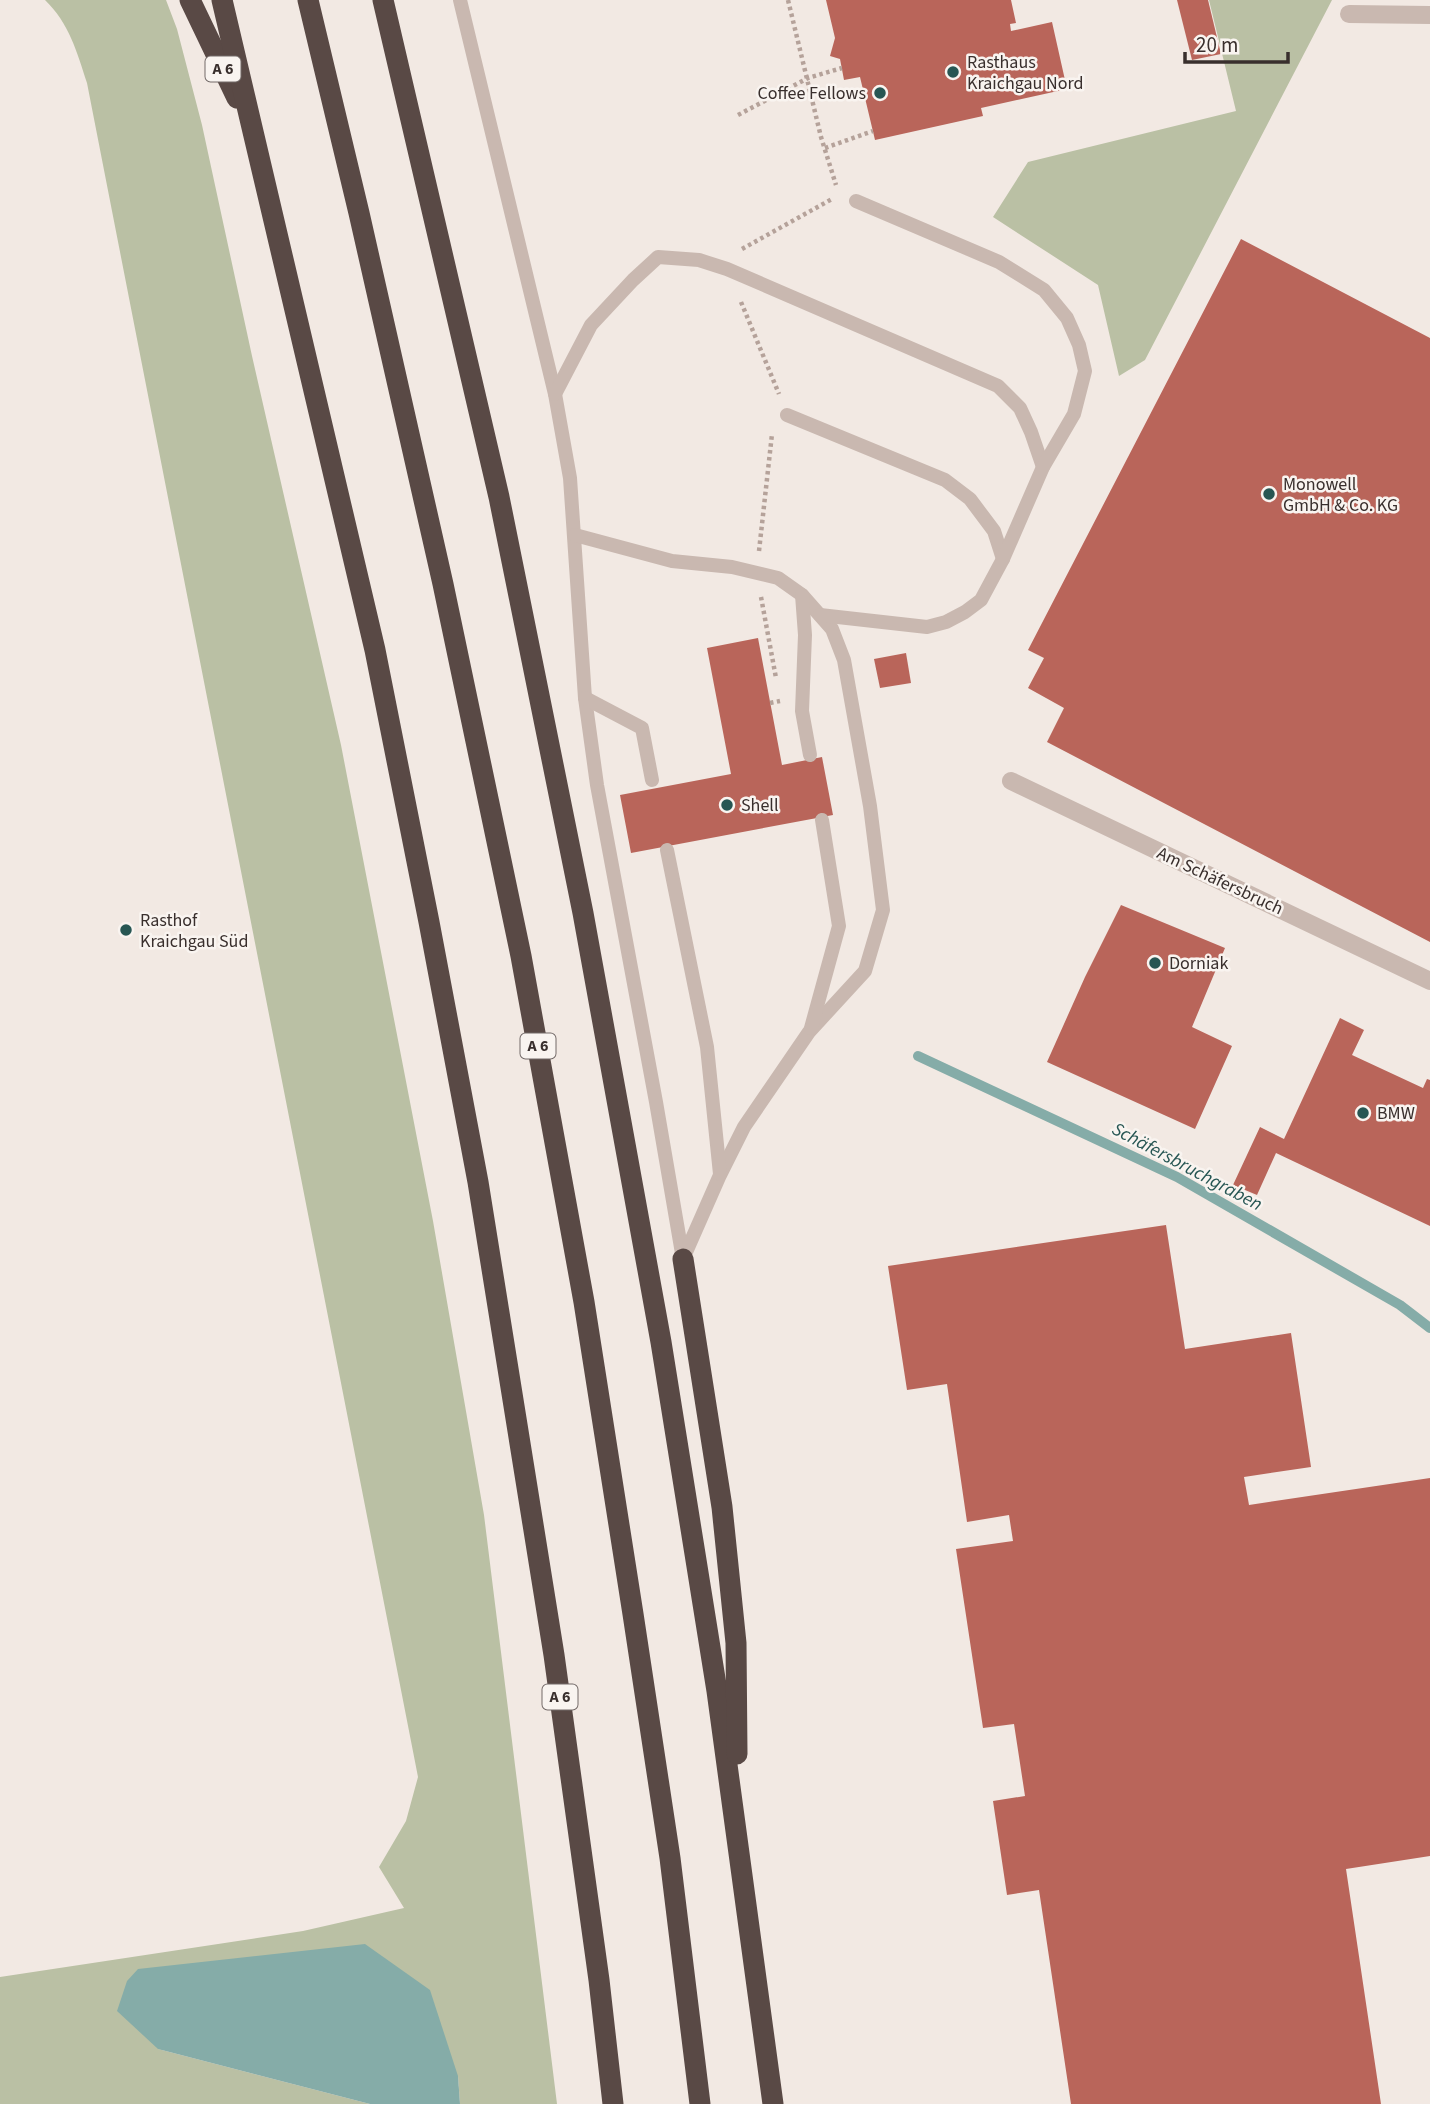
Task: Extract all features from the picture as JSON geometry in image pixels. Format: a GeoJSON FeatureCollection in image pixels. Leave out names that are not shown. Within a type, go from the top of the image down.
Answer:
{"type":"FeatureCollection","features":[{"type":"Feature","properties":{"kind":"highway","name":"A 6"},"geometry":{"type":"LineString","coordinates":[[190,0],[256,137]]}},
{"type":"Feature","properties":{"kind":"highway","name":"A 6"},"geometry":{"type":"LineString","coordinates":[[222,0],[375,650],[475,1169],[554,1655],[599,1980],[613,2104]]}},
{"type":"Feature","properties":{"kind":"highway","name":"A 6"},"geometry":{"type":"LineString","coordinates":[[308,0],[443,584],[522,956],[584,1302],[622,1546],[670,1858],[700,2104]]}},
{"type":"Feature","properties":{"kind":"highway"},"geometry":{"type":"LineString","coordinates":[[383,0],[499,497],[583,913],[662,1342],[737,1833],[773,2104]]}},
{"type":"Feature","properties":{"kind":"highway"},"geometry":{"type":"LineString","coordinates":[[683,1259],[722,1507],[736,1643],[737,1833]]}},
{"type":"Feature","properties":{"kind":"street"},"geometry":{"type":"LineString","coordinates":[[1349,13],[1430,15]]}},
{"type":"Feature","properties":{"kind":"street","name":"Am Schäfersbruch"},"geometry":{"type":"LineString","coordinates":[[1011,781],[1430,981]]}},
{"type":"Feature","properties":{"kind":"lane"},"geometry":{"type":"LineString","coordinates":[[460,0],[555,394],[570,478],[578,608],[597,785],[683,1259]]}},
{"type":"Feature","properties":{"kind":"lane"},"geometry":{"type":"LineString","coordinates":[[820,615],[927,627],[946,622],[981,600],[1003,559],[1043,467],[1074,414],[1084,370],[1079,345],[1067,318],[1044,290],[999,262],[856,201]]}},
{"type":"Feature","properties":{"kind":"lane"},"geometry":{"type":"LineString","coordinates":[[555,394],[591,326],[658,257],[699,260],[727,269],[998,386],[1020,408],[1043,467]]}},
{"type":"Feature","properties":{"kind":"lane"},"geometry":{"type":"LineString","coordinates":[[788,415],[945,480],[970,499],[994,531],[1003,559]]}},
{"type":"Feature","properties":{"kind":"lane"},"geometry":{"type":"LineString","coordinates":[[575,535],[672,561],[732,567],[778,578],[802,595],[832,629],[844,660],[870,806],[883,909],[866,971],[809,1032],[744,1127],[683,1259]]}},
{"type":"Feature","properties":{"kind":"lane"},"geometry":{"type":"LineString","coordinates":[[802,595],[805,635],[802,711],[810,755]]}},
{"type":"Feature","properties":{"kind":"lane"},"geometry":{"type":"LineString","coordinates":[[586,698],[642,728],[652,780]]}},
{"type":"Feature","properties":{"kind":"lane"},"geometry":{"type":"LineString","coordinates":[[809,1032],[839,926],[822,820]]}},
{"type":"Feature","properties":{"kind":"lane"},"geometry":{"type":"LineString","coordinates":[[667,850],[707,1047],[720,1175]]}},
{"type":"Feature","properties":{"kind":"path"},"geometry":{"type":"LineString","coordinates":[[789,0],[839,196],[856,201]]}},
{"type":"Feature","properties":{"kind":"path"},"geometry":{"type":"LineString","coordinates":[[738,115],[808,78],[842,68]]}},
{"type":"Feature","properties":{"kind":"path"},"geometry":{"type":"LineString","coordinates":[[825,148],[873,131]]}},
{"type":"Feature","properties":{"kind":"path"},"geometry":{"type":"LineString","coordinates":[[770,703],[780,701],[757,574],[772,435],[788,415]]}},
{"type":"Feature","properties":{"kind":"green space"},"geometry":{"type":"Polygon","coordinates":[[[45,0],[166,0],[177,29],[202,125],[341,745],[433,1221],[484,1515],[557,2104],[460,2104],[458,2076],[158,2049],[370,2104],[0,2104],[0,1977],[303,1931],[404,1908],[379,1867],[406,1821],[418,1777],[87,83],[66,28],[45,0]]]}},
{"type":"Feature","properties":{"kind":"green space"},"geometry":{"type":"Polygon","coordinates":[[[1209,0],[1332,0],[1145,360],[1119,376],[1098,285],[993,217],[1028,162],[1236,111],[1209,0]]]}},
{"type":"Feature","properties":{"kind":"water"},"geometry":{"type":"Polygon","coordinates":[[[365,1944],[430,1990],[458,2076],[460,2104],[370,2104],[158,2049],[117,2011],[127,1981],[138,1969],[365,1944]]]}},
{"type":"Feature","properties":{"kind":"building","name":"Rasthaus Kraichgau Nord"},"geometry":{"type":"Polygon","coordinates":[[[826,0],[1011,0],[1016,23],[1010,24],[1011,31],[1052,22],[1067,89],[981,108],[983,116],[875,140],[860,77],[844,80],[840,59],[830,56],[835,38],[826,0]]]}},
{"type":"Feature","properties":{"kind":"building"},"geometry":{"type":"Polygon","coordinates":[[[1177,0],[1208,0],[1221,54],[1192,60],[1177,0]]]}},
{"type":"Feature","properties":{"kind":"building","name":"Monowell GmbH & Co. KG"},"geometry":{"type":"Polygon","coordinates":[[[1241,239],[1430,338],[1430,942],[1047,742],[1064,708],[1028,688],[1044,658],[1028,650],[1241,239]]]}},
{"type":"Feature","properties":{"kind":"building","name":"Shell"},"geometry":{"type":"Polygon","coordinates":[[[758,638],[782,765],[822,757],[833,815],[631,853],[620,795],[731,774],[707,648],[758,638]]]}},
{"type":"Feature","properties":{"kind":"building"},"geometry":{"type":"Polygon","coordinates":[[[906,653],[911,683],[880,688],[874,659],[906,653]]]}},
{"type":"Feature","properties":{"kind":"building"},"geometry":{"type":"Polygon","coordinates":[[[1121,905],[1225,948],[1192,1027],[1232,1046],[1195,1129],[1047,1062],[1121,905]]]}},
{"type":"Feature","properties":{"kind":"building","name":"BMW"},"geometry":{"type":"Polygon","coordinates":[[[1340,1018],[1364,1030],[1352,1055],[1423,1088],[1427,1079],[1430,1080],[1430,1226],[1276,1153],[1257,1195],[1233,1185],[1260,1127],[1284,1139],[1340,1018]]]}},
{"type":"Feature","properties":{"kind":"building"},"geometry":{"type":"Polygon","coordinates":[[[1166,1225],[1185,1349],[1291,1333],[1311,1467],[1244,1477],[1249,1505],[1430,1478],[1430,1856],[1346,1869],[1381,2104],[1071,2104],[1039,1890],[1007,1895],[993,1801],[1025,1796],[1014,1724],[983,1728],[956,1549],[1013,1541],[1009,1515],[967,1522],[947,1384],[907,1390],[888,1266],[1166,1225]]]}},
{"type":"Feature","properties":{"kind":"waterway","name":"Schäfersbruchgraben"},"geometry":{"type":"LineString","coordinates":[[918,1056],[1177,1177],[1400,1305],[1430,1328]]}},
{"type":"Feature","properties":{"kind":"place","name":"Rasthaus Kraichgau Nord"},"geometry":{"type":"Point","coordinates":[953,72]}},
{"type":"Feature","properties":{"kind":"place","name":"Coffee Fellows"},"geometry":{"type":"Point","coordinates":[880,93]}},
{"type":"Feature","properties":{"kind":"place","name":"Monowell GmbH & Co. KG"},"geometry":{"type":"Point","coordinates":[1269,494]}},
{"type":"Feature","properties":{"kind":"place","name":"Shell"},"geometry":{"type":"Point","coordinates":[727,805]}},
{"type":"Feature","properties":{"kind":"place","name":"Rasthof Kraichgau Süd"},"geometry":{"type":"Point","coordinates":[126,930]}},
{"type":"Feature","properties":{"kind":"place","name":"Dorniak"},"geometry":{"type":"Point","coordinates":[1155,963]}},
{"type":"Feature","properties":{"kind":"place","name":"BMW"},"geometry":{"type":"Point","coordinates":[1363,1113]}}]}
